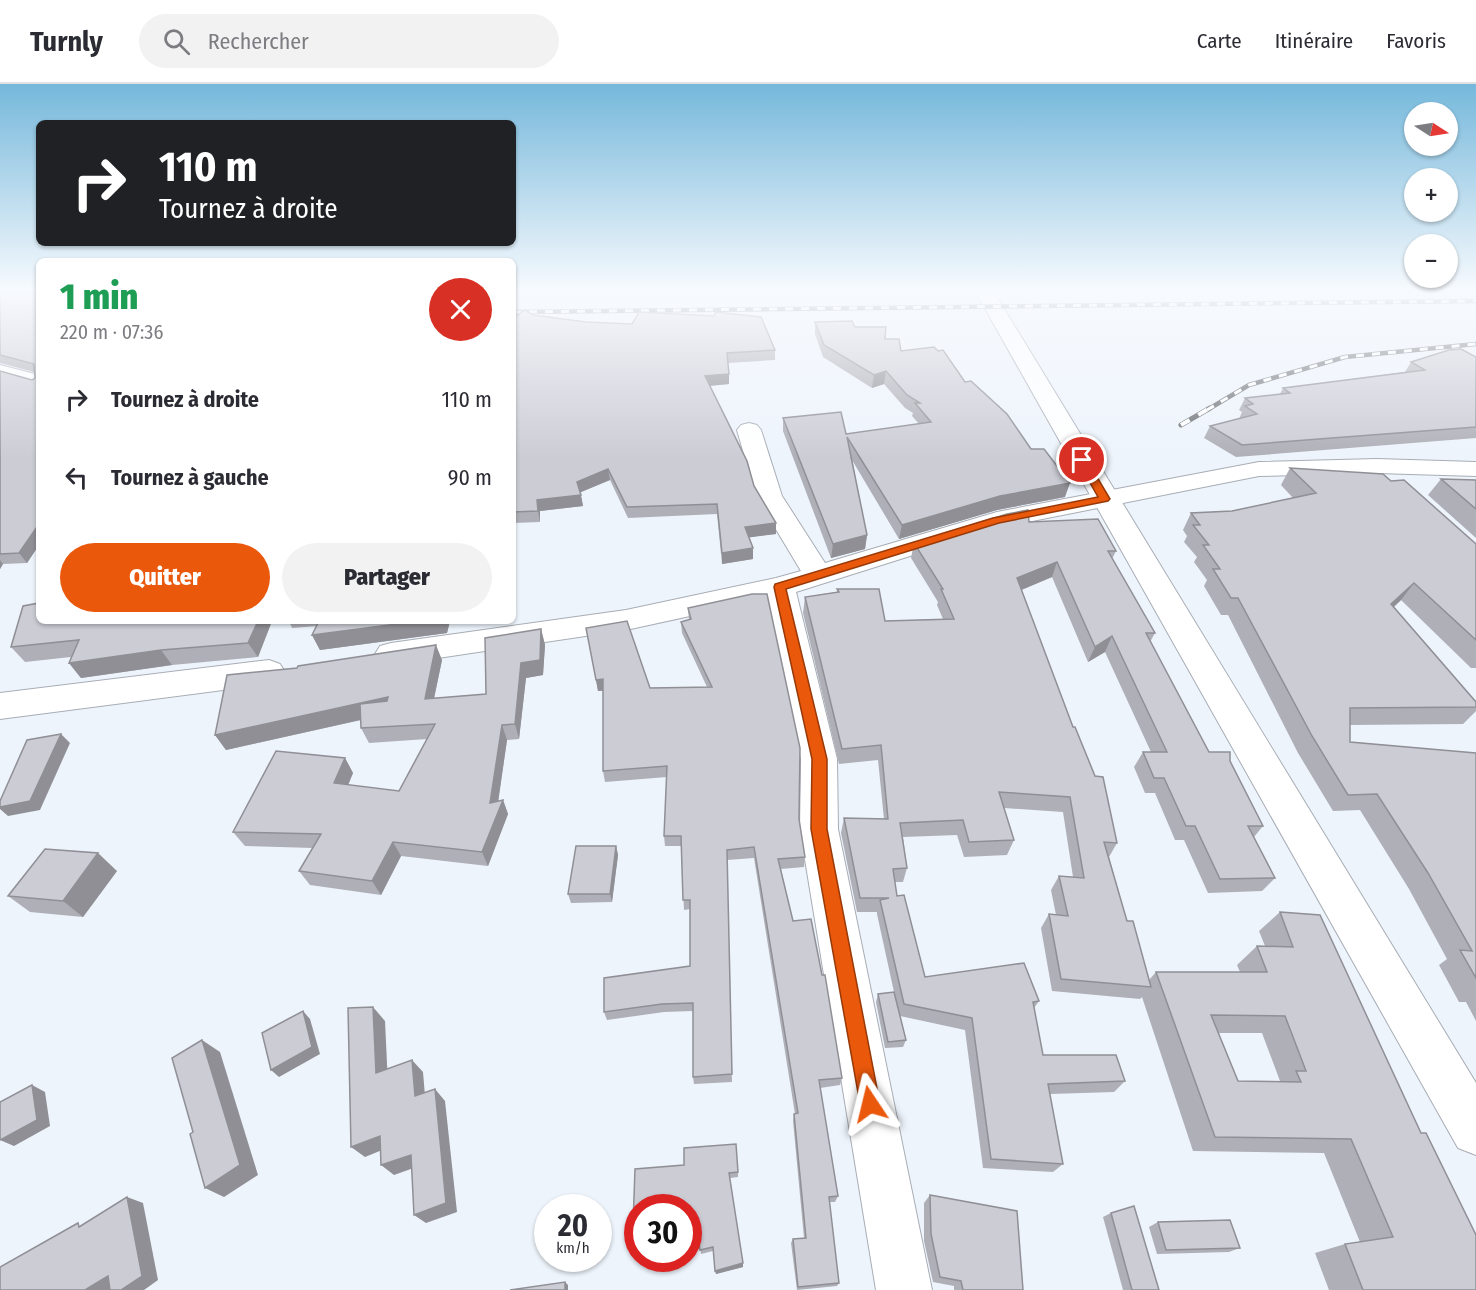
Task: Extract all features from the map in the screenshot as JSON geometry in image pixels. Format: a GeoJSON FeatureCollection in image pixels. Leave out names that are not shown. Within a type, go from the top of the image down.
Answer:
{"type":"FeatureCollection","features":[{"type":"Feature","properties":{"kind":"main road"},"geometry":{"type":"LineString","coordinates":[[1015,345],[1476,1130]]}},
{"type":"Feature","properties":{"kind":"main road"},"geometry":{"type":"LineString","coordinates":[[0,371],[36,380]]}},
{"type":"Feature","properties":{"kind":"main road"},"geometry":{"type":"LineString","coordinates":[[749,430],[770,496],[819,576]]}},
{"type":"Feature","properties":{"kind":"main road"},"geometry":{"type":"LineString","coordinates":[[1377,466],[1408,494]]}},
{"type":"Feature","properties":{"kind":"main road"},"geometry":{"type":"LineString","coordinates":[[366,658],[626,620],[780,587],[997,520],[1259,469],[1377,466],[1476,469]]}},
{"type":"Feature","properties":{"kind":"main road"},"geometry":{"type":"LineString","coordinates":[[780,587],[819,759],[819,829],[904,1290]]}},
{"type":"Feature","properties":{"kind":"main road"},"geometry":{"type":"LineString","coordinates":[[0,706],[296,669]]}},
{"type":"Feature","properties":{"kind":"building"},"geometry":{"type":"Polygon","coordinates":[[[0,345],[36,345],[36,528],[19,553],[0,554],[0,371],[32,380],[35,378],[34,364],[0,355],[0,345]]]}},
{"type":"Feature","properties":{"kind":"building"},"geometry":{"type":"Polygon","coordinates":[[[516,345],[773,345],[775,350],[727,353],[729,374],[705,376],[747,461],[754,486],[776,523],[745,527],[753,548],[722,553],[717,504],[627,507],[608,469],[577,482],[581,495],[537,500],[538,511],[516,512],[516,345]]]}},
{"type":"Feature","properties":{"kind":"building"},"geometry":{"type":"Polygon","coordinates":[[[824,345],[900,345],[901,351],[934,347],[938,351],[943,350],[965,382],[971,381],[1007,414],[1031,449],[1044,449],[1070,483],[1000,496],[902,525],[847,437],[867,535],[833,544],[783,418],[841,412],[846,434],[931,422],[915,403],[920,403],[907,395],[886,371],[874,375],[824,345]]]}},
{"type":"Feature","properties":{"kind":"building"},"geometry":{"type":"Polygon","coordinates":[[[1461,349],[1476,357],[1476,427],[1242,445],[1210,426],[1257,414],[1245,406],[1253,404],[1245,398],[1290,393],[1283,388],[1425,370],[1411,362],[1449,350],[1461,349]]]}},
{"type":"Feature","properties":{"kind":"building"},"geometry":{"type":"Polygon","coordinates":[[[1290,468],[1383,474],[1391,481],[1404,480],[1476,544],[1476,640],[1414,583],[1391,604],[1476,702],[1476,707],[1350,708],[1350,742],[1476,753],[1476,978],[1460,950],[1472,951],[1428,873],[1377,794],[1348,795],[1312,736],[1238,598],[1231,598],[1213,569],[1220,569],[1203,545],[1209,545],[1193,525],[1200,525],[1191,513],[1232,511],[1316,493],[1290,468]]]}},
{"type":"Feature","properties":{"kind":"building"},"geometry":{"type":"Polygon","coordinates":[[[1441,479],[1476,480],[1476,509],[1441,479]]]}},
{"type":"Feature","properties":{"kind":"building"},"geometry":{"type":"Polygon","coordinates":[[[1028,510],[1029,522],[1098,519],[1116,551],[1108,551],[1155,633],[1146,633],[1209,752],[1230,752],[1230,761],[1263,826],[1248,826],[1275,878],[1220,879],[1195,826],[1186,826],[1164,778],[1154,778],[1143,752],[1167,752],[1112,636],[1095,647],[1057,562],[1017,578],[1073,727],[1075,727],[1095,776],[1103,777],[1117,843],[1104,842],[1127,921],[1133,921],[1151,987],[1061,979],[1049,914],[1068,916],[1059,876],[1084,878],[1070,797],[999,792],[1014,840],[969,842],[963,820],[900,823],[907,868],[893,869],[897,896],[904,895],[925,977],[1024,963],[1039,1001],[1033,1002],[1043,1055],[1116,1055],[1125,1081],[1048,1084],[1063,1164],[991,1159],[972,1018],[904,1004],[880,900],[889,898],[860,898],[844,818],[888,819],[881,745],[842,749],[805,597],[839,592],[837,589],[879,589],[885,621],[954,619],[941,589],[943,589],[914,543],[1007,514],[1028,510]]]}},
{"type":"Feature","properties":{"kind":"building"},"geometry":{"type":"Polygon","coordinates":[[[752,594],[767,594],[800,748],[799,819],[805,857],[778,859],[793,921],[811,919],[822,975],[825,975],[842,1078],[819,1080],[838,1196],[829,1197],[839,1283],[798,1287],[793,1239],[806,1238],[794,1114],[798,1113],[754,847],[727,850],[732,1074],[693,1077],[693,1003],[662,1004],[604,1012],[604,978],[690,966],[690,900],[683,900],[681,836],[664,836],[667,766],[603,771],[603,679],[596,680],[586,628],[627,621],[650,688],[712,687],[681,622],[691,619],[688,608],[752,594]]]}},
{"type":"Feature","properties":{"kind":"building"},"geometry":{"type":"Polygon","coordinates":[[[36,604],[36,624],[257,624],[248,643],[161,650],[69,663],[79,640],[11,647],[23,606],[36,604]]]}},
{"type":"Feature","properties":{"kind":"building"},"geometry":{"type":"Polygon","coordinates":[[[318,624],[397,624],[312,635],[318,624]]]}},
{"type":"Feature","properties":{"kind":"building"},"geometry":{"type":"Polygon","coordinates":[[[541,629],[540,660],[521,663],[515,724],[502,725],[490,803],[503,800],[482,852],[393,842],[372,881],[299,871],[321,834],[233,832],[276,751],[345,758],[334,783],[399,791],[435,724],[361,728],[360,704],[387,701],[388,697],[215,735],[227,675],[297,668],[298,666],[436,645],[425,699],[486,694],[485,638],[541,629]]]}},
{"type":"Feature","properties":{"kind":"building"},"geometry":{"type":"Polygon","coordinates":[[[61,734],[30,801],[0,807],[0,801],[27,740],[61,734]]]}},
{"type":"Feature","properties":{"kind":"building"},"geometry":{"type":"Polygon","coordinates":[[[576,846],[616,846],[610,894],[568,894],[576,846]]]}},
{"type":"Feature","properties":{"kind":"building"},"geometry":{"type":"Polygon","coordinates":[[[45,849],[98,853],[63,901],[8,896],[45,849]]]}},
{"type":"Feature","properties":{"kind":"building"},"geometry":{"type":"Polygon","coordinates":[[[1280,912],[1320,915],[1421,1133],[1426,1133],[1476,1235],[1476,1290],[1363,1290],[1345,1244],[1393,1237],[1351,1139],[1215,1137],[1156,972],[1267,972],[1257,946],[1293,947],[1280,912]],[[1211,1015],[1238,1081],[1301,1082],[1296,1071],[1306,1071],[1285,1016],[1211,1015]]]}},
{"type":"Feature","properties":{"kind":"building"},"geometry":{"type":"Polygon","coordinates":[[[894,992],[906,1040],[888,1042],[878,994],[894,992]]]}},
{"type":"Feature","properties":{"kind":"building"},"geometry":{"type":"Polygon","coordinates":[[[373,1007],[376,1073],[412,1060],[415,1096],[435,1089],[446,1203],[414,1215],[411,1155],[381,1165],[380,1136],[351,1147],[348,1008],[373,1007]]]}},
{"type":"Feature","properties":{"kind":"building"},"geometry":{"type":"Polygon","coordinates":[[[303,1011],[312,1047],[271,1070],[262,1033],[303,1011]]]}},
{"type":"Feature","properties":{"kind":"building"},"geometry":{"type":"Polygon","coordinates":[[[202,1040],[240,1165],[205,1188],[190,1134],[193,1132],[172,1058],[202,1040]]]}},
{"type":"Feature","properties":{"kind":"building"},"geometry":{"type":"Polygon","coordinates":[[[32,1085],[37,1120],[0,1140],[0,1102],[32,1085]]]}},
{"type":"Feature","properties":{"kind":"building"},"geometry":{"type":"Polygon","coordinates":[[[736,1144],[738,1172],[729,1173],[743,1263],[715,1271],[713,1247],[702,1250],[702,1194],[634,1194],[635,1169],[684,1165],[684,1148],[736,1144]]]}},
{"type":"Feature","properties":{"kind":"building"},"geometry":{"type":"Polygon","coordinates":[[[930,1195],[1017,1211],[1023,1290],[963,1290],[961,1281],[940,1277],[931,1234],[930,1195]]]}},
{"type":"Feature","properties":{"kind":"building"},"geometry":{"type":"Polygon","coordinates":[[[127,1197],[142,1276],[121,1290],[110,1290],[108,1276],[85,1290],[0,1290],[0,1267],[78,1223],[79,1227],[127,1197]]]}},
{"type":"Feature","properties":{"kind":"building"},"geometry":{"type":"Polygon","coordinates":[[[1134,1206],[1159,1290],[1132,1290],[1111,1213],[1134,1206]]]}},
{"type":"Feature","properties":{"kind":"building"},"geometry":{"type":"Polygon","coordinates":[[[1230,1220],[1240,1248],[1166,1250],[1158,1222],[1230,1220]]]}},
{"type":"Feature","properties":{"kind":"building"},"geometry":{"type":"Polygon","coordinates":[[[565,1282],[565,1290],[510,1290],[565,1282]]]}},
{"type":"Feature","properties":{"kind":"railway"},"geometry":{"type":"LineString","coordinates":[[1207,410],[1249,385],[1345,357],[1463,345]]}},
{"type":"Feature","properties":{"kind":"railway"},"geometry":{"type":"LineString","coordinates":[[1181,425],[1210,408]]}},
{"type":"Feature","properties":{"kind":"route"},"geometry":{"type":"LineString","coordinates":[[870,1104],[819,829],[819,759],[780,587],[861,564],[997,520],[1104,499],[1082,460]]}}]}
